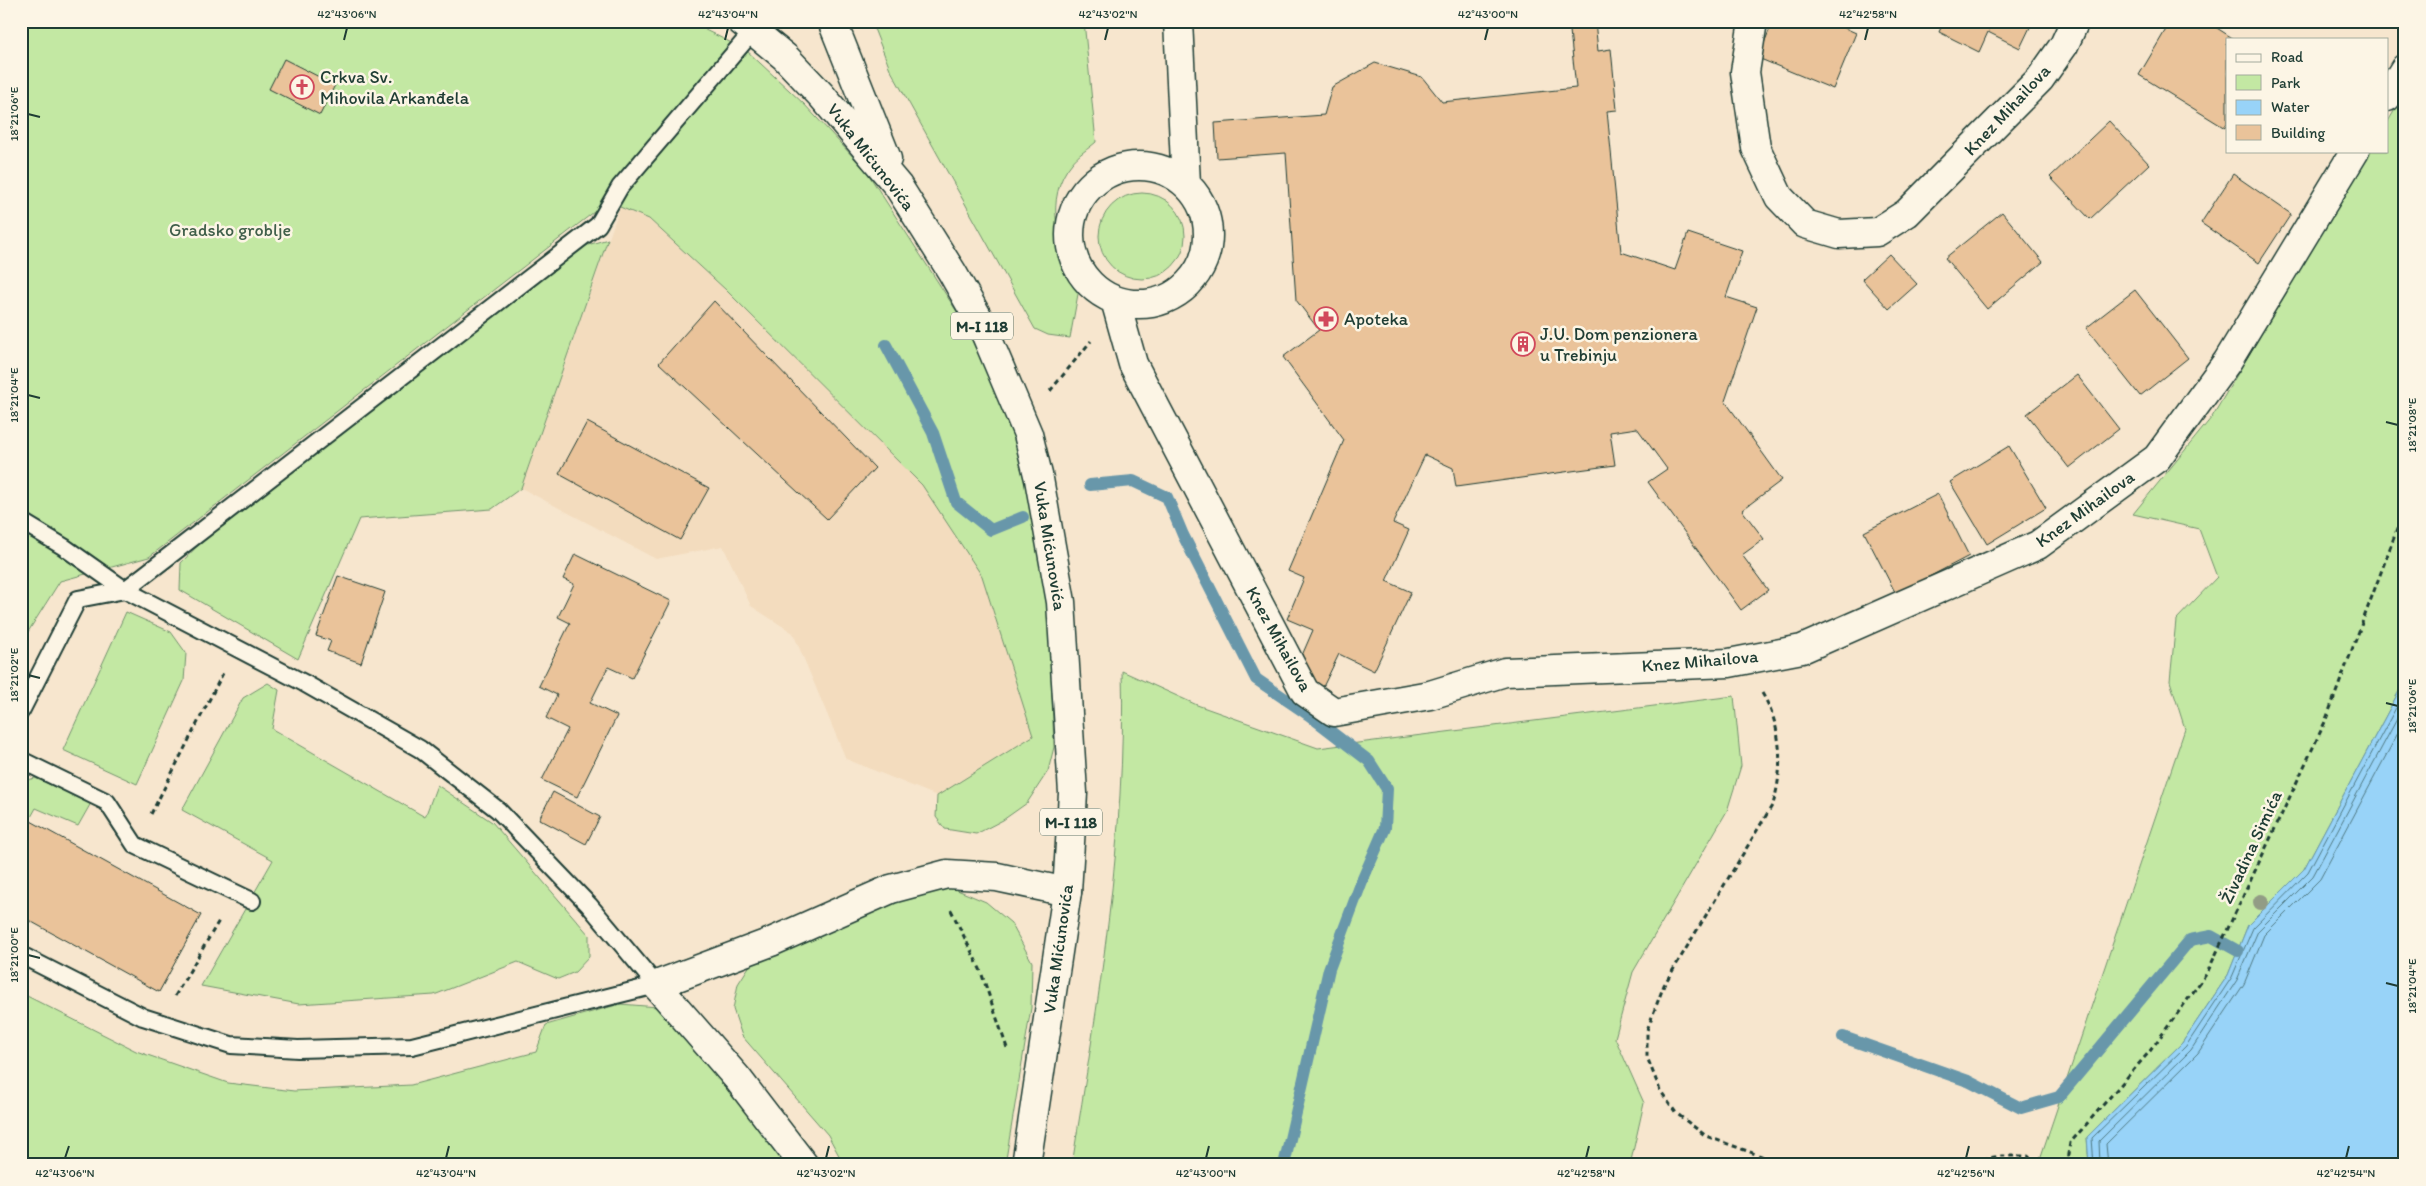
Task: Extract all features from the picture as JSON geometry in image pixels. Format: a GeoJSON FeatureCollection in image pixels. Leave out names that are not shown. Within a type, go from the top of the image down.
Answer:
{"type":"FeatureCollection","features":[{"type":"Feature","properties":{"kind":"street","name":"M-I 118"},"geometry":{"type":"LineString","coordinates":[[832,21],[898,186]]}},
{"type":"Feature","properties":{"kind":"street"},"geometry":{"type":"LineString","coordinates":[[1178,21],[1186,184]]}},
{"type":"Feature","properties":{"kind":"street","name":"Knez Mihailova"},"geometry":{"type":"LineString","coordinates":[[1753,21],[1744,72],[1756,148],[1779,197],[1805,224],[1839,234],[1877,232],[1907,213],[2040,79],[2064,45],[2075,21]]}},
{"type":"Feature","properties":{"kind":"street","name":"Vuka Mićunovića"},"geometry":{"type":"LineString","coordinates":[[747,26],[785,57],[822,95],[898,186],[952,272],[981,323],[1028,434],[1039,478],[1061,602],[1073,793],[1068,892],[1026,1165]]}},
{"type":"Feature","properties":{"kind":"street"},"geometry":{"type":"LineString","coordinates":[[2388,95],[2405,68]]}},
{"type":"Feature","properties":{"kind":"street","name":"Knez Mihailova"},"geometry":{"type":"LineString","coordinates":[[1118,309],[1133,364],[1305,692],[1334,712],[1430,695],[1505,672],[1742,660],[1802,648],[2038,545],[2157,458],[2227,362],[2353,152]]}},
{"type":"Feature","properties":{"kind":"street"},"geometry":{"type":"LineString","coordinates":[[1146,166],[1168,172],[1186,184],[1200,202],[1208,225],[1207,248],[1198,270],[1182,289],[1162,300],[1118,309],[1095,288],[1080,270],[1072,250],[1070,228],[1076,207],[1088,188],[1105,174],[1125,167],[1146,166]]}},
{"type":"Feature","properties":{"kind":"street"},"geometry":{"type":"LineString","coordinates":[[804,1165],[738,1079],[656,985],[771,942],[891,889],[947,874],[997,877],[1068,892]]}},
{"type":"Feature","properties":{"kind":"lane"},"geometry":{"type":"LineString","coordinates":[[21,711],[78,599],[125,590],[598,225],[620,187],[747,26]]}},
{"type":"Feature","properties":{"kind":"lane"},"geometry":{"type":"LineString","coordinates":[[21,522],[64,547],[125,590],[304,683],[420,748],[498,810],[589,905],[656,985],[412,1046],[298,1049],[231,1046],[143,1017],[21,955]]}},
{"type":"Feature","properties":{"kind":"lane"},"geometry":{"type":"LineString","coordinates":[[21,760],[107,802],[135,845],[252,901]]}},
{"type":"Feature","properties":{"kind":"path"},"geometry":{"type":"LineString","coordinates":[[1050,391],[1118,309]]}},
{"type":"Feature","properties":{"kind":"path","name":"Živadina Simića"},"geometry":{"type":"LineString","coordinates":[[2066,1165],[2070,1143],[2150,1051],[2207,973],[2325,722],[2405,508]]}},
{"type":"Feature","properties":{"kind":"path"},"geometry":{"type":"LineString","coordinates":[[153,810],[236,648]]}},
{"type":"Feature","properties":{"kind":"path"},"geometry":{"type":"LineString","coordinates":[[1742,660],[1765,698],[1778,736],[1779,783],[1773,804],[1664,985],[1647,1030],[1647,1057],[1660,1090],[1676,1112],[1698,1130],[1706,1136],[1786,1165]]}},
{"type":"Feature","properties":{"kind":"path"},"geometry":{"type":"LineString","coordinates":[[930,878],[956,918],[980,969],[1008,1051]]}},
{"type":"Feature","properties":{"kind":"path"},"geometry":{"type":"LineString","coordinates":[[160,1022],[235,893]]}},
{"type":"Feature","properties":{"kind":"path"},"geometry":{"type":"LineString","coordinates":[[1947,1165],[2000,1156],[2028,1156],[2037,1165]]}},
{"type":"Feature","properties":{"kind":"shaded area"},"geometry":{"type":"Polygon","coordinates":[[[620,207],[649,219],[726,290],[922,485],[982,576],[1033,736],[937,796],[846,759],[793,633],[751,606],[723,546],[656,559],[521,488],[620,207]]]}},
{"type":"Feature","properties":{"kind":"green space","name":"Gradsko groblje"},"geometry":{"type":"Polygon","coordinates":[[[21,21],[687,21],[746,50],[804,104],[867,172],[961,318],[1004,407],[1025,472],[1048,601],[1054,747],[1048,771],[1027,803],[1003,820],[976,834],[945,829],[936,817],[937,796],[1033,736],[982,576],[922,485],[726,290],[649,219],[620,207],[594,212],[149,557],[60,581],[21,643],[21,21]]]}},
{"type":"Feature","properties":{"kind":"green space"},"geometry":{"type":"Polygon","coordinates":[[[871,21],[1084,21],[1096,142],[1074,160],[1063,177],[1058,191],[1056,207],[1056,223],[1065,255],[1080,283],[1070,338],[1048,335],[1035,329],[890,69],[871,21]]]}},
{"type":"Feature","properties":{"kind":"green space"},"geometry":{"type":"Polygon","coordinates":[[[2405,93],[2405,680],[2304,869],[2248,925],[2228,975],[2182,1043],[2087,1137],[2089,1165],[2038,1165],[2185,729],[2170,681],[2176,620],[2217,577],[2199,529],[2133,514],[2212,417],[2369,152],[2388,152],[2388,121],[2405,93]]]}},
{"type":"Feature","properties":{"kind":"green space"},"geometry":{"type":"Polygon","coordinates":[[[1142,193],[1158,197],[1172,206],[1181,220],[1185,236],[1181,252],[1172,266],[1158,275],[1142,279],[1126,275],[1112,266],[1103,252],[1099,236],[1103,220],[1112,206],[1126,197],[1142,193]]]}},
{"type":"Feature","properties":{"kind":"green space"},"geometry":{"type":"Polygon","coordinates":[[[608,239],[521,488],[492,509],[359,519],[298,659],[180,590],[181,563],[203,540],[584,246],[608,239]]]}},
{"type":"Feature","properties":{"kind":"green space"},"geometry":{"type":"Polygon","coordinates":[[[126,612],[171,632],[186,653],[184,681],[137,784],[63,750],[126,612]]]}},
{"type":"Feature","properties":{"kind":"green space"},"geometry":{"type":"Polygon","coordinates":[[[1122,671],[1197,705],[1318,748],[1734,696],[1741,766],[1727,811],[1633,972],[1615,1038],[1644,1103],[1630,1165],[1072,1165],[1109,919],[1120,795],[1122,671]]]}},
{"type":"Feature","properties":{"kind":"green space"},"geometry":{"type":"Polygon","coordinates":[[[268,683],[279,690],[272,729],[425,817],[437,785],[492,822],[589,935],[589,957],[575,972],[558,979],[518,962],[434,995],[299,1004],[201,986],[273,860],[182,810],[243,698],[268,683]]]}},
{"type":"Feature","properties":{"kind":"green space"},"geometry":{"type":"Polygon","coordinates":[[[35,778],[91,803],[78,826],[36,808],[21,835],[21,782],[35,778]]]}},
{"type":"Feature","properties":{"kind":"green space"},"geometry":{"type":"Polygon","coordinates":[[[950,887],[986,902],[1011,923],[1032,962],[1031,1008],[1005,1165],[844,1165],[828,1135],[742,1036],[733,1009],[738,984],[752,962],[895,896],[950,887]]]}},
{"type":"Feature","properties":{"kind":"green space"},"geometry":{"type":"Polygon","coordinates":[[[21,993],[136,1051],[228,1083],[294,1091],[411,1085],[536,1052],[546,1025],[620,1004],[658,1007],[711,1066],[789,1165],[21,1165],[21,993]]]}},
{"type":"Feature","properties":{"kind":"water"},"geometry":{"type":"Polygon","coordinates":[[[2405,680],[2405,1165],[2089,1165],[2087,1137],[2182,1043],[2228,975],[2248,925],[2304,869],[2405,680]]]}},
{"type":"Feature","properties":{"kind":"building","name":"J.U. Dom penzionera u Trebinju"},"geometry":{"type":"Polygon","coordinates":[[[1569,21],[1595,21],[1598,51],[1611,49],[1617,110],[1607,111],[1621,252],[1675,270],[1688,233],[1742,251],[1726,297],[1757,307],[1725,401],[1782,480],[1742,510],[1764,539],[1742,555],[1768,590],[1741,610],[1648,482],[1667,469],[1637,428],[1610,432],[1615,465],[1456,487],[1453,468],[1425,455],[1393,523],[1409,530],[1386,581],[1411,592],[1374,671],[1339,654],[1322,689],[1300,660],[1313,630],[1287,619],[1304,578],[1288,571],[1344,440],[1283,357],[1319,330],[1296,300],[1286,153],[1217,158],[1215,123],[1324,115],[1332,87],[1375,63],[1422,77],[1442,102],[1576,88],[1569,21]]]}},
{"type":"Feature","properties":{"kind":"building"},"geometry":{"type":"Polygon","coordinates":[[[1773,21],[1829,21],[1856,33],[1833,89],[1758,58],[1773,21]]]}},
{"type":"Feature","properties":{"kind":"building"},"geometry":{"type":"Polygon","coordinates":[[[1944,21],[2033,21],[2020,48],[1988,32],[1979,52],[1939,32],[1944,21]]]}},
{"type":"Feature","properties":{"kind":"building"},"geometry":{"type":"Polygon","coordinates":[[[2171,21],[2206,21],[2232,38],[2226,38],[2225,128],[2139,75],[2171,21]]]}},
{"type":"Feature","properties":{"kind":"building","name":"Crkva Sv. Mihovila Arkanđela"},"geometry":{"type":"Polygon","coordinates":[[[284,59],[335,85],[320,115],[269,89],[284,59]]]}},
{"type":"Feature","properties":{"kind":"building"},"geometry":{"type":"Polygon","coordinates":[[[2109,121],[2149,164],[2090,219],[2050,177],[2109,121]]]}},
{"type":"Feature","properties":{"kind":"building"},"geometry":{"type":"Polygon","coordinates":[[[2233,174],[2291,214],[2259,263],[2201,223],[2233,174]]]}},
{"type":"Feature","properties":{"kind":"building"},"geometry":{"type":"Polygon","coordinates":[[[2002,212],[2043,262],[1987,309],[1945,258],[2002,212]]]}},
{"type":"Feature","properties":{"kind":"building"},"geometry":{"type":"Polygon","coordinates":[[[1889,254],[1917,284],[1889,309],[1862,279],[1889,254]]]}},
{"type":"Feature","properties":{"kind":"building"},"geometry":{"type":"Polygon","coordinates":[[[2135,290],[2188,358],[2140,396],[2086,328],[2135,290]]]}},
{"type":"Feature","properties":{"kind":"building"},"geometry":{"type":"Polygon","coordinates":[[[714,301],[875,468],[827,519],[659,363],[714,301]]]}},
{"type":"Feature","properties":{"kind":"building"},"geometry":{"type":"Polygon","coordinates":[[[2077,375],[2119,429],[2069,468],[2027,414],[2077,375]]]}},
{"type":"Feature","properties":{"kind":"building"},"geometry":{"type":"Polygon","coordinates":[[[587,422],[709,488],[680,540],[559,474],[587,422]]]}},
{"type":"Feature","properties":{"kind":"building"},"geometry":{"type":"Polygon","coordinates":[[[2009,446],[2046,508],[1987,544],[1950,482],[2009,446]]]}},
{"type":"Feature","properties":{"kind":"building"},"geometry":{"type":"Polygon","coordinates":[[[1938,494],[1969,556],[1896,594],[1864,532],[1938,494]]]}},
{"type":"Feature","properties":{"kind":"building"},"geometry":{"type":"Polygon","coordinates":[[[575,554],[671,601],[632,678],[608,667],[590,703],[617,716],[577,797],[542,780],[568,729],[546,718],[557,695],[539,686],[570,623],[558,617],[574,584],[563,579],[575,554]]]}},
{"type":"Feature","properties":{"kind":"building"},"geometry":{"type":"Polygon","coordinates":[[[338,576],[385,592],[361,663],[327,651],[331,641],[316,636],[338,576]]]}},
{"type":"Feature","properties":{"kind":"building"},"geometry":{"type":"Polygon","coordinates":[[[553,792],[600,817],[586,844],[539,819],[553,792]]]}},
{"type":"Feature","properties":{"kind":"building"},"geometry":{"type":"Polygon","coordinates":[[[29,820],[201,915],[159,992],[21,916],[21,835],[29,820]]]}},
{"type":"Feature","properties":{"kind":"waterway"},"geometry":{"type":"LineString","coordinates":[[886,345],[933,433],[956,502],[991,530],[1023,517]]}},
{"type":"Feature","properties":{"kind":"waterway"},"geometry":{"type":"LineString","coordinates":[[1090,485],[1133,481],[1167,497],[1183,535],[1256,679],[1309,715],[1369,761],[1387,789],[1385,828],[1362,881],[1329,969],[1284,1165]]}},
{"type":"Feature","properties":{"kind":"waterway"},"geometry":{"type":"LineString","coordinates":[[1843,1037],[1968,1081],[2021,1108],[2059,1097],[2190,940],[2211,936],[2238,951]]}},
{"type":"Feature","properties":{"kind":"place","name":"Crkva Sv. Mihovila Arkanđela"},"geometry":{"type":"Point","coordinates":[302,87]}},
{"type":"Feature","properties":{"kind":"place","name":"Apoteka"},"geometry":{"type":"Point","coordinates":[1326,319]}},
{"type":"Feature","properties":{"kind":"place","name":"J.U. Dom penzionera u Trebinju"},"geometry":{"type":"Point","coordinates":[1523,344]}}]}
